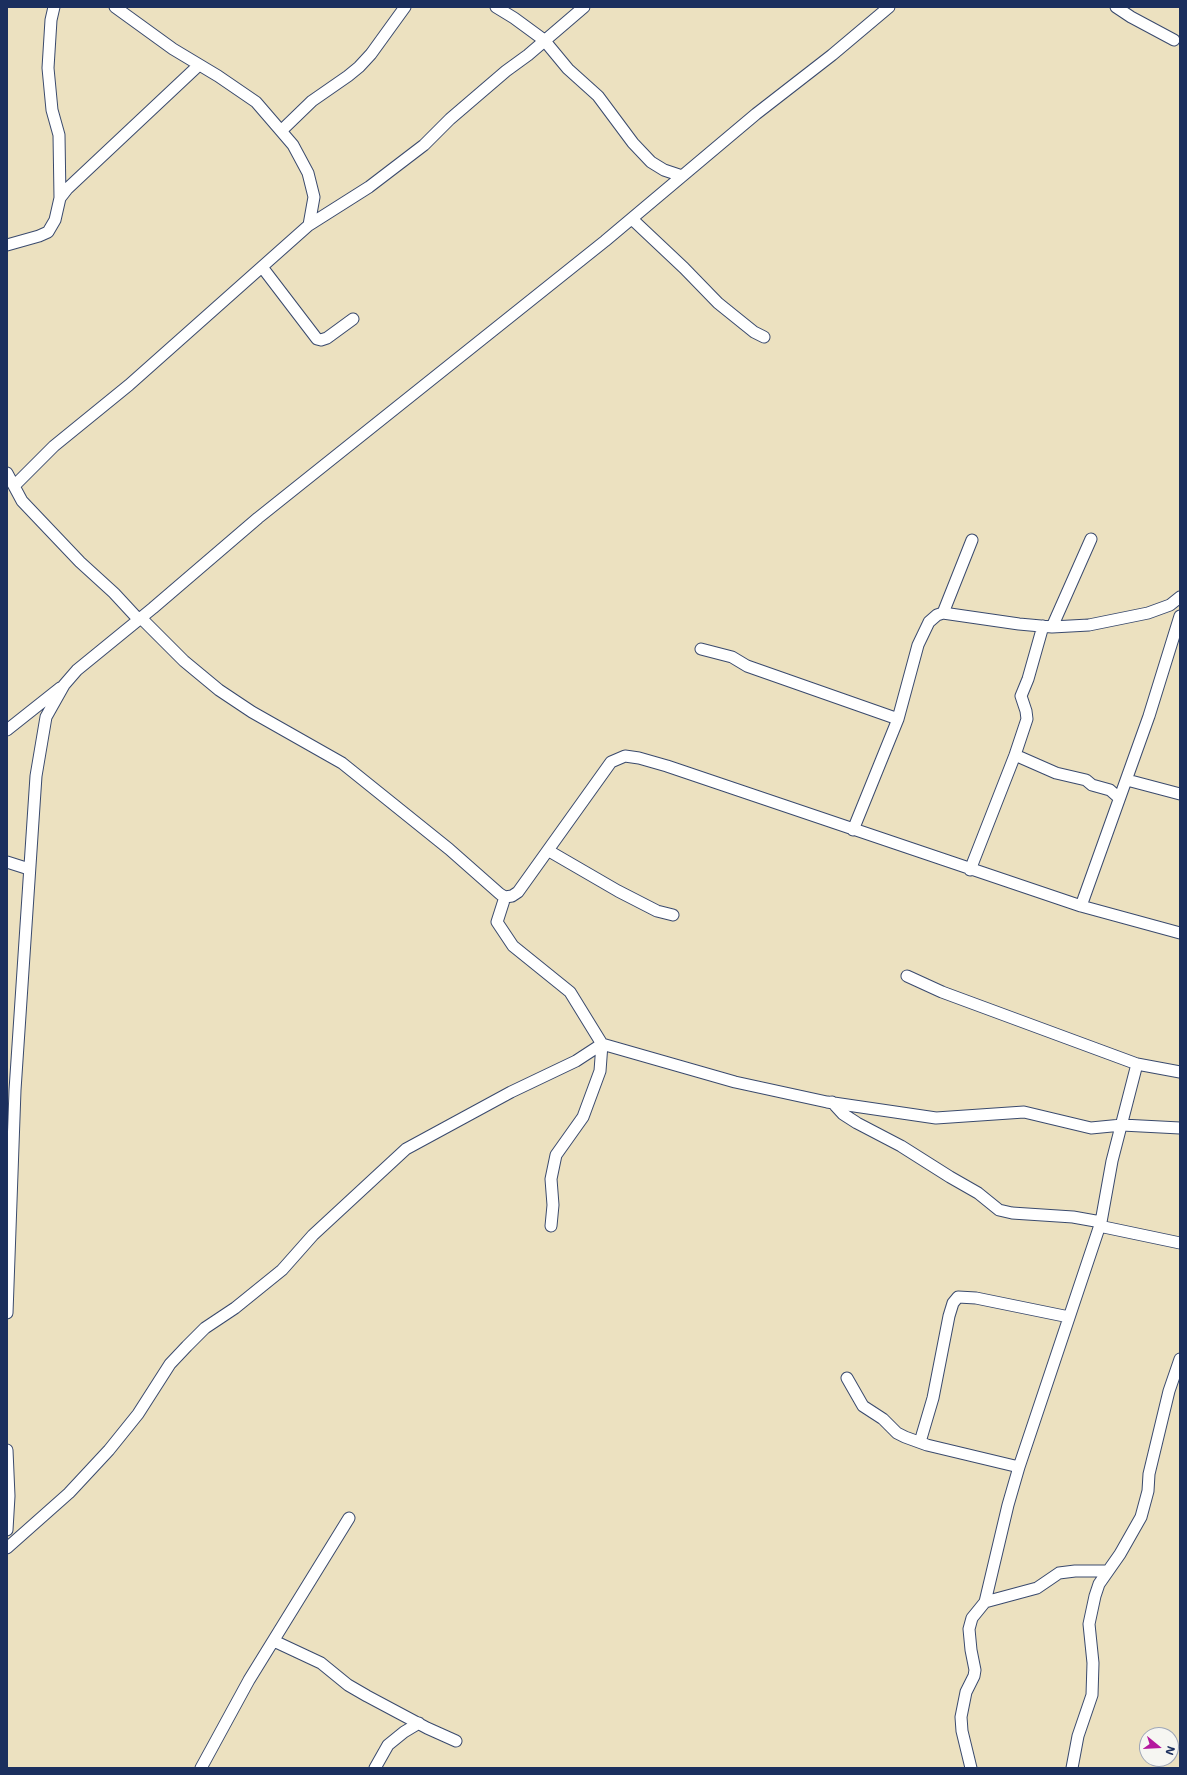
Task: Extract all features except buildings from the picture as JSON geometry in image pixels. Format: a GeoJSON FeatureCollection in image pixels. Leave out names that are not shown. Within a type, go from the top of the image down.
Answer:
{"type":"FeatureCollection","features":[{"type":"Feature","properties":{"kind":"street"},"geometry":{"type":"LineString","coordinates":[[7,245],[40,236],[48,232],[55,220],[60,198],[59,135],[52,110],[48,68],[51,20],[54,7]]}},
{"type":"Feature","properties":{"kind":"street"},"geometry":{"type":"LineString","coordinates":[[115,7],[173,50],[256,102],[293,146],[308,173],[314,197],[309,225]]}},
{"type":"Feature","properties":{"kind":"street"},"geometry":{"type":"LineString","coordinates":[[281,131],[312,101],[359,67],[372,54],[405,7]]}},
{"type":"Feature","properties":{"kind":"street"},"geometry":{"type":"LineString","coordinates":[[496,7],[544,40],[568,69],[598,96],[633,143],[651,162],[664,170],[682,176]]}},
{"type":"Feature","properties":{"kind":"street"},"geometry":{"type":"LineString","coordinates":[[14,486],[54,446],[134,381],[309,225],[369,186],[424,145],[450,119],[584,7]]}},
{"type":"Feature","properties":{"kind":"street"},"geometry":{"type":"LineString","coordinates":[[7,730],[64,685],[77,670],[140,619],[258,518],[632,219],[682,176],[889,7]]}},
{"type":"Feature","properties":{"kind":"street"},"geometry":{"type":"LineString","coordinates":[[1116,7],[1174,40]]}},
{"type":"Feature","properties":{"kind":"street"},"geometry":{"type":"LineString","coordinates":[[60,198],[66,189],[199,65]]}},
{"type":"Feature","properties":{"kind":"street"},"geometry":{"type":"LineString","coordinates":[[632,219],[684,268],[718,303],[754,332],[764,337]]}},
{"type":"Feature","properties":{"kind":"street"},"geometry":{"type":"LineString","coordinates":[[262,267],[317,339],[321,340],[327,338],[353,319]]}},
{"type":"Feature","properties":{"kind":"street"},"geometry":{"type":"LineString","coordinates":[[7,473],[22,501],[80,562],[184,661],[220,690],[252,712],[342,763],[449,849],[505,897],[512,896],[518,892],[549,851],[611,762],[625,756],[639,758],[667,766],[970,870],[1082,906],[1180,933]]}},
{"type":"Feature","properties":{"kind":"street"},"geometry":{"type":"LineString","coordinates":[[970,870],[1015,755],[1027,719],[1021,696],[1047,626],[1091,539]]}},
{"type":"Feature","properties":{"kind":"street"},"geometry":{"type":"LineString","coordinates":[[943,613],[972,540]]}},
{"type":"Feature","properties":{"kind":"street"},"geometry":{"type":"LineString","coordinates":[[853,830],[898,719],[918,645],[929,622],[937,615],[943,613],[1019,624],[1047,626],[1089,625],[1148,613],[1170,605],[1180,597]]}},
{"type":"Feature","properties":{"kind":"street"},"geometry":{"type":"LineString","coordinates":[[1082,906],[1149,716],[1180,616]]}},
{"type":"Feature","properties":{"kind":"street"},"geometry":{"type":"LineString","coordinates":[[701,650],[732,657],[747,666],[898,719]]}},
{"type":"Feature","properties":{"kind":"street"},"geometry":{"type":"LineString","coordinates":[[7,1313],[15,1090],[36,776],[46,717],[64,685]]}},
{"type":"Feature","properties":{"kind":"street"},"geometry":{"type":"LineString","coordinates":[[1015,755],[1056,773],[1086,780],[1092,785],[1110,790],[1119,798]]}},
{"type":"Feature","properties":{"kind":"street"},"geometry":{"type":"LineString","coordinates":[[1127,780],[1180,794]]}},
{"type":"Feature","properties":{"kind":"street"},"geometry":{"type":"LineString","coordinates":[[549,851],[618,892],[657,910],[672,915]]}},
{"type":"Feature","properties":{"kind":"street"},"geometry":{"type":"LineString","coordinates":[[7,862],[29,869]]}},
{"type":"Feature","properties":{"kind":"street"},"geometry":{"type":"LineString","coordinates":[[505,897],[497,922],[513,946],[570,992],[602,1044],[600,1071],[583,1117],[556,1155],[551,1179],[553,1205],[551,1226]]}},
{"type":"Feature","properties":{"kind":"street"},"geometry":{"type":"LineString","coordinates":[[907,976],[942,992],[1137,1064],[1180,1072]]}},
{"type":"Feature","properties":{"kind":"street"},"geometry":{"type":"LineString","coordinates":[[7,1548],[69,1493],[108,1450],[138,1414],[170,1364],[187,1346],[206,1328],[235,1308],[282,1270],[313,1235],[406,1149],[511,1092],[576,1061],[602,1044],[735,1082],[832,1102],[936,1118],[1024,1112],[1091,1128],[1122,1125],[1180,1128]]}},
{"type":"Feature","properties":{"kind":"street"},"geometry":{"type":"LineString","coordinates":[[972,1768],[962,1731],[961,1717],[966,1692],[974,1676],[975,1670],[969,1629],[972,1618],[985,1602],[1008,1505],[1019,1467],[1100,1224],[1112,1161],[1137,1064]]}},
{"type":"Feature","properties":{"kind":"street"},"geometry":{"type":"LineString","coordinates":[[832,1102],[843,1114],[901,1146],[978,1193],[999,1210],[1012,1213],[1073,1217],[1180,1242]]}},
{"type":"Feature","properties":{"kind":"street"},"geometry":{"type":"LineString","coordinates":[[920,1442],[933,1398],[949,1316],[953,1303],[958,1297],[976,1298],[1069,1317]]}},
{"type":"Feature","properties":{"kind":"street"},"geometry":{"type":"LineString","coordinates":[[1072,1768],[1078,1736],[1092,1695],[1093,1663],[1089,1624],[1099,1584],[1120,1554],[1141,1516],[1148,1491],[1149,1474],[1169,1391],[1180,1359]]}},
{"type":"Feature","properties":{"kind":"street"},"geometry":{"type":"LineString","coordinates":[[847,1378],[865,1408],[883,1419],[905,1437],[927,1445],[1019,1467]]}},
{"type":"Feature","properties":{"kind":"street"},"geometry":{"type":"LineString","coordinates":[[7,1450],[10,1496],[7,1530]]}},
{"type":"Feature","properties":{"kind":"street"},"geometry":{"type":"LineString","coordinates":[[201,1768],[248,1680],[274,1641],[350,1518]]}},
{"type":"Feature","properties":{"kind":"street"},"geometry":{"type":"LineString","coordinates":[[985,1602],[1037,1588],[1059,1573],[1075,1571],[1108,1571]]}},
{"type":"Feature","properties":{"kind":"street"},"geometry":{"type":"LineString","coordinates":[[274,1641],[321,1663],[348,1685],[456,1741]]}},
{"type":"Feature","properties":{"kind":"street"},"geometry":{"type":"LineString","coordinates":[[375,1768],[388,1746],[404,1732],[419,1723]]}}]}
